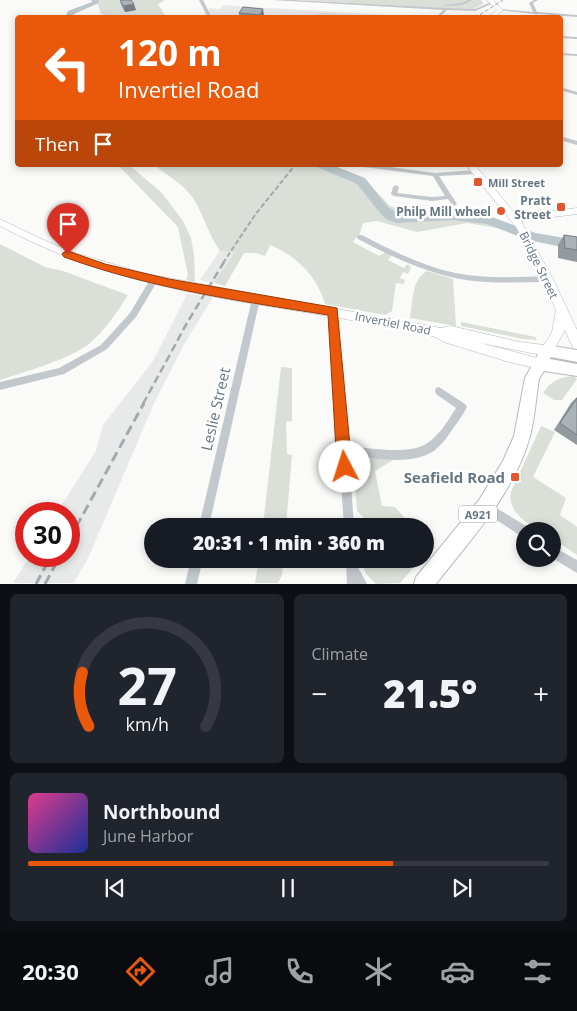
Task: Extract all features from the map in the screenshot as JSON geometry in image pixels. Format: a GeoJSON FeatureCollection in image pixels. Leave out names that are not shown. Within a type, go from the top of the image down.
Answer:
{"type":"FeatureCollection","features":[{"type":"Feature","properties":{"kind":"main road"},"geometry":{"type":"LineString","coordinates":[[491,1],[500,10],[494,15]]}},
{"type":"Feature","properties":{"kind":"main road"},"geometry":{"type":"LineString","coordinates":[[473,168],[517,223],[577,210]]}},
{"type":"Feature","properties":{"kind":"main road","name":"Invertiel Road"},"geometry":{"type":"LineString","coordinates":[[0,222],[52,249],[103,267],[154,280],[441,333],[451,332],[520,347],[544,357]]}},
{"type":"Feature","properties":{"kind":"main road","name":"Bridge Street"},"geometry":{"type":"LineString","coordinates":[[517,223],[548,279],[561,312],[577,344]]}},
{"type":"Feature","properties":{"kind":"main road","name":"Bridge Street"},"geometry":{"type":"LineString","coordinates":[[544,357],[558,333],[561,312]]}},
{"type":"Feature","properties":{"kind":"main road","name":"Invertiel Road"},"geometry":{"type":"LineString","coordinates":[[441,333],[448,338],[509,357],[544,357]]}},
{"type":"Feature","properties":{"kind":"main road"},"geometry":{"type":"LineString","coordinates":[[544,357],[577,356]]}},
{"type":"Feature","properties":{"kind":"main road"},"geometry":{"type":"LineString","coordinates":[[544,357],[577,370]]}},
{"type":"Feature","properties":{"kind":"main road","name":"A921"},"geometry":{"type":"LineString","coordinates":[[422,584],[485,506],[509,467],[526,418],[532,378],[544,357]]}},
{"type":"Feature","properties":{"kind":"street"},"geometry":{"type":"LineString","coordinates":[[201,0],[208,15]]}},
{"type":"Feature","properties":{"kind":"street"},"geometry":{"type":"LineString","coordinates":[[274,0],[445,10],[475,10],[491,1]]}},
{"type":"Feature","properties":{"kind":"street"},"geometry":{"type":"LineString","coordinates":[[367,0],[454,5],[470,0]]}},
{"type":"Feature","properties":{"kind":"street"},"geometry":{"type":"LineString","coordinates":[[536,0],[532,3],[536,14]]}},
{"type":"Feature","properties":{"kind":"street"},"geometry":{"type":"LineString","coordinates":[[439,15],[445,10]]}},
{"type":"Feature","properties":{"kind":"street"},"geometry":{"type":"LineString","coordinates":[[500,10],[556,15]]}},
{"type":"Feature","properties":{"kind":"street"},"geometry":{"type":"LineString","coordinates":[[563,15],[577,16]]}},
{"type":"Feature","properties":{"kind":"street"},"geometry":{"type":"LineString","coordinates":[[563,37],[577,38]]}},
{"type":"Feature","properties":{"kind":"street"},"geometry":{"type":"LineString","coordinates":[[575,55],[577,62]]}},
{"type":"Feature","properties":{"kind":"street"},"geometry":{"type":"LineString","coordinates":[[563,89],[577,94]]}},
{"type":"Feature","properties":{"kind":"street"},"geometry":{"type":"LineString","coordinates":[[563,139],[577,144]]}},
{"type":"Feature","properties":{"kind":"street"},"geometry":{"type":"LineString","coordinates":[[378,167],[435,175],[473,168]]}},
{"type":"Feature","properties":{"kind":"street"},"geometry":{"type":"LineString","coordinates":[[435,175],[454,204]]}},
{"type":"Feature","properties":{"kind":"street"},"geometry":{"type":"LineString","coordinates":[[396,187],[394,194],[432,199],[450,197]]}},
{"type":"Feature","properties":{"kind":"street"},"geometry":{"type":"LineString","coordinates":[[360,237],[397,255],[448,274],[500,280],[548,279]]}},
{"type":"Feature","properties":{"kind":"street"},"geometry":{"type":"LineString","coordinates":[[0,386],[61,372],[104,347],[132,314],[154,280]]}},
{"type":"Feature","properties":{"kind":"street","name":"Leslie Street"},"geometry":{"type":"LineString","coordinates":[[206,518],[256,299]]}},
{"type":"Feature","properties":{"kind":"street"},"geometry":{"type":"LineString","coordinates":[[333,312],[348,518]]}},
{"type":"Feature","properties":{"kind":"street"},"geometry":{"type":"LineString","coordinates":[[344,451],[402,454],[426,450],[449,428],[462,407],[439,391]]}},
{"type":"Feature","properties":{"kind":"street"},"geometry":{"type":"LineString","coordinates":[[485,506],[516,526]]}},
{"type":"Feature","properties":{"kind":"street"},"geometry":{"type":"LineString","coordinates":[[561,557],[577,567]]}},
{"type":"Feature","properties":{"kind":"street"},"geometry":{"type":"LineString","coordinates":[[191,584],[195,568]]}},
{"type":"Feature","properties":{"kind":"street"},"geometry":{"type":"LineString","coordinates":[[352,568],[353,584]]}},
{"type":"Feature","properties":{"kind":"street"},"geometry":{"type":"LineString","coordinates":[[354,568],[361,584]]}},
{"type":"Feature","properties":{"kind":"shaded area"},"geometry":{"type":"Polygon","coordinates":[[[88,0],[165,0],[158,4],[165,15],[104,15],[101,14],[97,2],[88,0]]]}},
{"type":"Feature","properties":{"kind":"shaded area"},"geometry":{"type":"Polygon","coordinates":[[[299,0],[481,0],[484,3],[474,9],[460,9],[299,0]]]}},
{"type":"Feature","properties":{"kind":"shaded area"},"geometry":{"type":"Polygon","coordinates":[[[223,5],[388,15],[210,15],[208,12],[209,8],[221,9],[223,5]]]}},
{"type":"Feature","properties":{"kind":"shaded area"},"geometry":{"type":"Polygon","coordinates":[[[324,13],[354,15],[312,15],[324,13]]]}},
{"type":"Feature","properties":{"kind":"shaded area"},"geometry":{"type":"Polygon","coordinates":[[[120,167],[131,167],[161,192],[183,221],[191,238],[195,282],[186,280],[188,275],[178,227],[120,167]]]}},
{"type":"Feature","properties":{"kind":"shaded area"},"geometry":{"type":"Polygon","coordinates":[[[157,167],[333,167],[365,180],[390,206],[412,214],[465,214],[503,222],[497,228],[467,223],[417,232],[377,221],[363,223],[360,233],[353,242],[379,256],[386,252],[392,255],[388,260],[404,268],[408,264],[411,268],[408,274],[403,272],[400,278],[405,280],[404,284],[396,283],[392,311],[385,315],[325,304],[317,285],[305,268],[289,255],[270,245],[265,256],[256,253],[244,253],[225,286],[214,283],[235,252],[220,251],[193,198],[180,184],[157,167]]]}},
{"type":"Feature","properties":{"kind":"shaded area"},"geometry":{"type":"Polygon","coordinates":[[[225,243],[236,251],[214,283],[200,280],[225,243]]]}},
{"type":"Feature","properties":{"kind":"shaded area"},"geometry":{"type":"Polygon","coordinates":[[[0,244],[45,267],[63,271],[128,295],[101,332],[82,349],[47,364],[0,380],[0,244]]]}},
{"type":"Feature","properties":{"kind":"shaded area"},"geometry":{"type":"Polygon","coordinates":[[[427,271],[453,279],[456,326],[410,318],[415,286],[427,271]]]}},
{"type":"Feature","properties":{"kind":"shaded area"},"geometry":{"type":"Polygon","coordinates":[[[187,294],[213,297],[186,341],[155,401],[89,556],[74,583],[13,583],[23,567],[80,567],[80,502],[64,502],[96,451],[103,425],[153,361],[187,294]]]}},
{"type":"Feature","properties":{"kind":"shaded area"},"geometry":{"type":"Polygon","coordinates":[[[461,322],[536,337],[536,340],[461,326],[461,322]]]}},
{"type":"Feature","properties":{"kind":"shaded area"},"geometry":{"type":"Polygon","coordinates":[[[281,367],[292,368],[292,421],[286,422],[287,454],[292,455],[287,518],[264,518],[281,367]]]}},
{"type":"Feature","properties":{"kind":"shaded area"},"geometry":{"type":"Polygon","coordinates":[[[573,376],[577,379],[562,400],[554,400],[543,393],[555,381],[573,376]]]}},
{"type":"Feature","properties":{"kind":"shaded area"},"geometry":{"type":"Polygon","coordinates":[[[541,426],[555,432],[533,477],[566,498],[560,515],[577,527],[577,555],[561,544],[561,522],[527,522],[517,514],[513,507],[511,492],[541,426]]]}},
{"type":"Feature","properties":{"kind":"shaded area"},"geometry":{"type":"Polygon","coordinates":[[[364,458],[393,460],[375,471],[382,506],[395,507],[405,518],[364,518],[357,511],[354,467],[358,461],[364,458]]]}},
{"type":"Feature","properties":{"kind":"shaded area"},"geometry":{"type":"Polygon","coordinates":[[[258,568],[283,568],[278,583],[255,583],[258,568]]]}},
{"type":"Feature","properties":{"kind":"shaded area"},"geometry":{"type":"Polygon","coordinates":[[[364,568],[413,568],[400,583],[376,584],[366,574],[364,568]]]}},
{"type":"Feature","properties":{"kind":"building"},"geometry":{"type":"Polygon","coordinates":[[[131,0],[134,4],[124,6],[120,1],[131,0]]]}},
{"type":"Feature","properties":{"kind":"building"},"geometry":{"type":"Polygon","coordinates":[[[243,7],[263,9],[260,15],[239,13],[243,7]]]}},
{"type":"Feature","properties":{"kind":"building"},"geometry":{"type":"Polygon","coordinates":[[[564,235],[577,237],[577,250],[565,248],[564,235]]]}},
{"type":"Feature","properties":{"kind":"building"},"geometry":{"type":"Polygon","coordinates":[[[577,398],[577,435],[560,423],[577,398]]]}},
{"type":"Feature","properties":{"kind":"waterway"},"geometry":{"type":"LineString","coordinates":[[70,15],[96,3],[95,0]]}},
{"type":"Feature","properties":{"kind":"waterway"},"geometry":{"type":"LineString","coordinates":[[327,167],[361,181],[384,210],[391,216],[401,220],[454,216],[489,220],[533,237],[577,245]]}},
{"type":"Feature","properties":{"kind":"railway"},"geometry":{"type":"LineString","coordinates":[[480,15],[503,0]]}},
{"type":"Feature","properties":{"kind":"railway"},"geometry":{"type":"LineString","coordinates":[[223,263],[255,215],[293,167]]}},
{"type":"Feature","properties":{"kind":"railway"},"geometry":{"type":"LineString","coordinates":[[143,404],[187,323],[224,262]]}},
{"type":"Feature","properties":{"kind":"railway"},"geometry":{"type":"LineString","coordinates":[[80,520],[144,403]]}},
{"type":"Feature","properties":{"kind":"railway"},"geometry":{"type":"LineString","coordinates":[[36,584],[45,567]]}},
{"type":"Feature","properties":{"kind":"railway"},"geometry":{"type":"LineString","coordinates":[[45,584],[54,567]]}},
{"type":"Feature","properties":{"kind":"place","name":"Mill Street"},"geometry":{"type":"Point","coordinates":[478,182]}},
{"type":"Feature","properties":{"kind":"place","name":"Pratt Street"},"geometry":{"type":"Point","coordinates":[561,207]}},
{"type":"Feature","properties":{"kind":"place","name":"Philp Mill wheel"},"geometry":{"type":"Point","coordinates":[501,211]}},
{"type":"Feature","properties":{"kind":"place","name":"Seafield Road"},"geometry":{"type":"Point","coordinates":[515,477]}},
{"type":"Feature","properties":{"kind":"route"},"geometry":{"type":"LineString","coordinates":[[68,254],[103,267],[154,280],[333,312],[345,467]]}}]}
